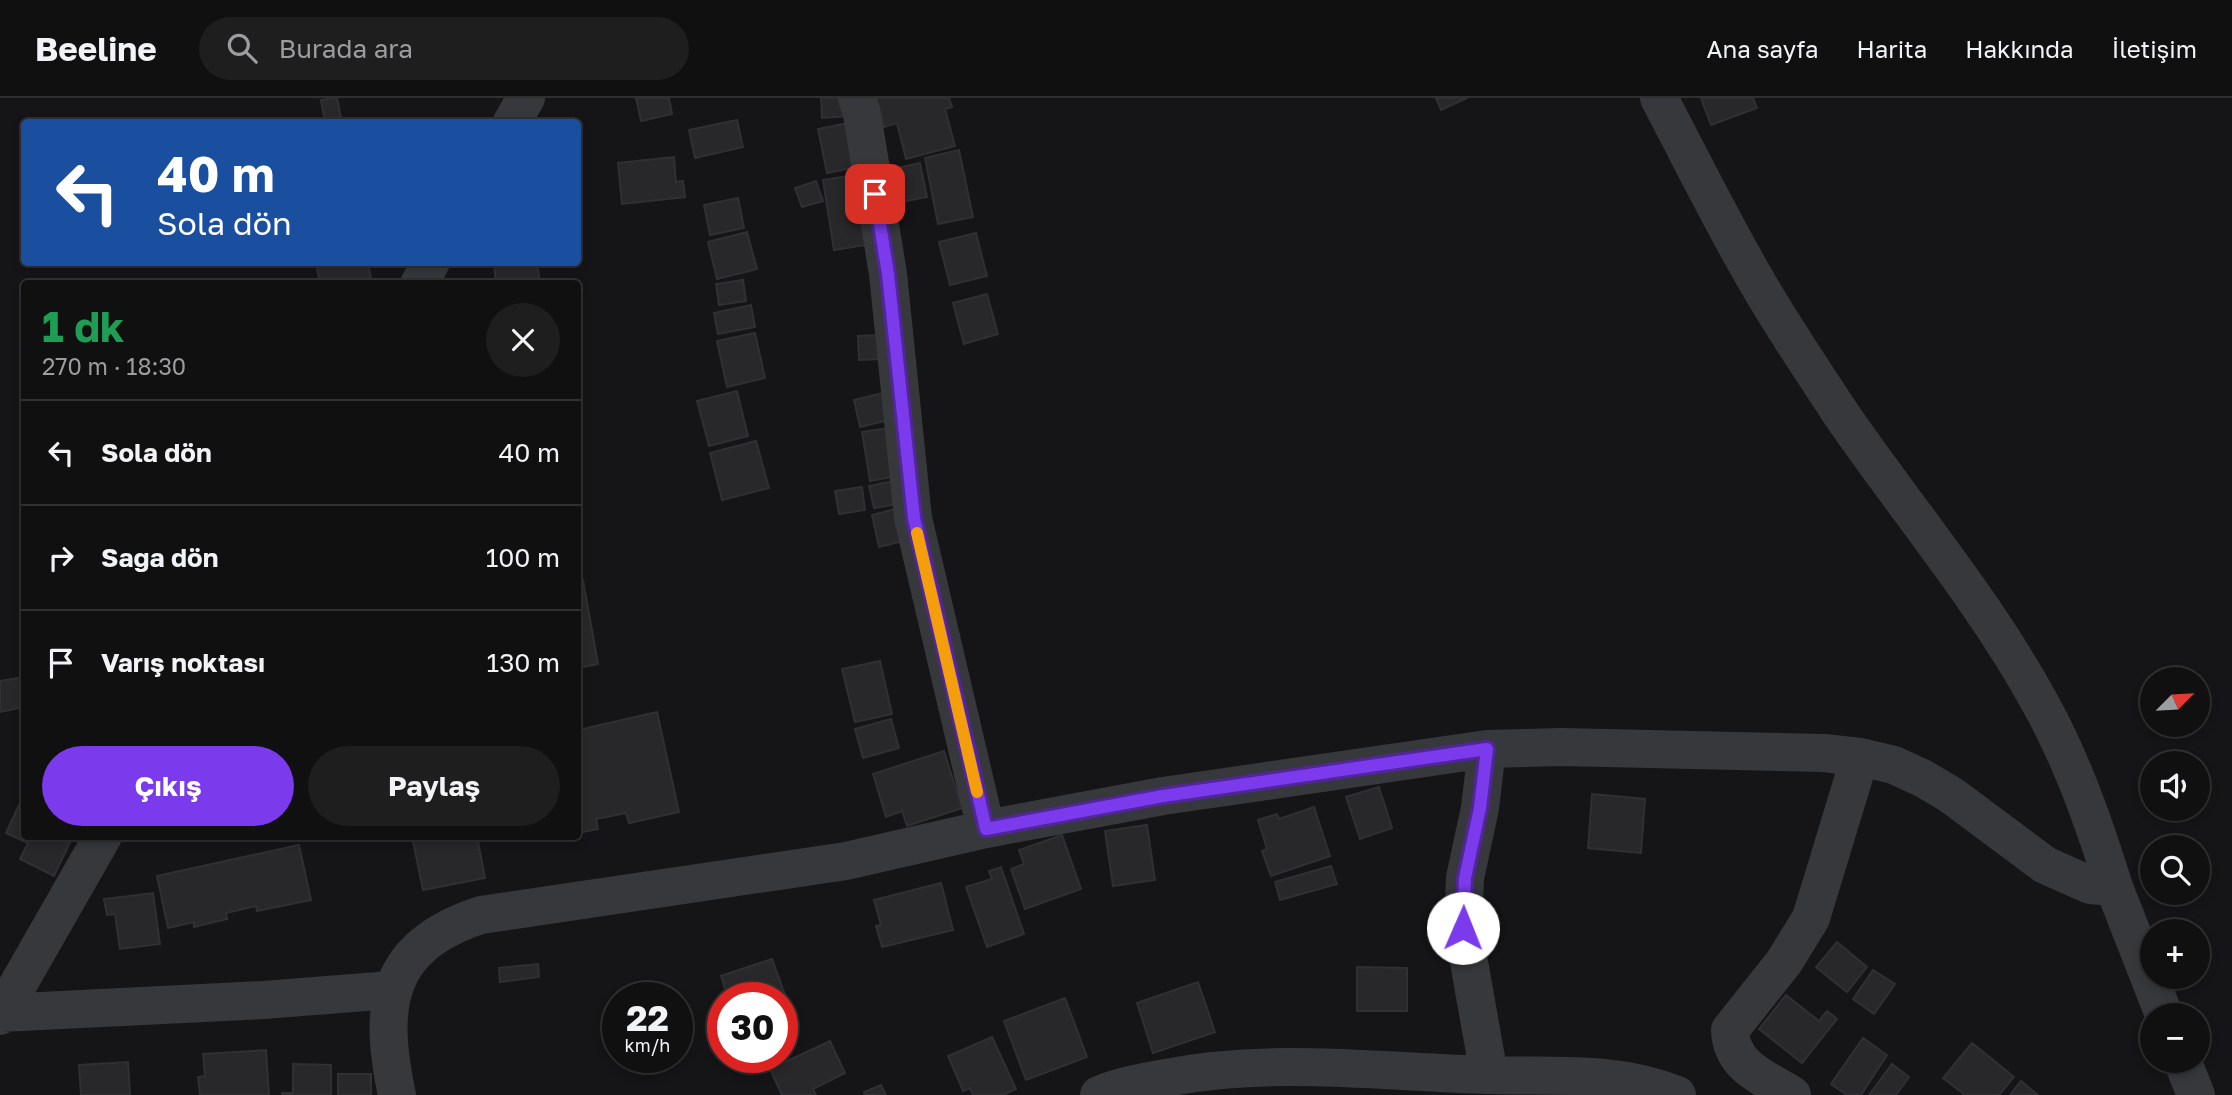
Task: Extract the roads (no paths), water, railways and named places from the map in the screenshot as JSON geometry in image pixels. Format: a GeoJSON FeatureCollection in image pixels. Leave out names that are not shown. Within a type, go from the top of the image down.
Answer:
{"type":"FeatureCollection","features":[{"type":"Feature","properties":{"kind":"street"},"geometry":{"type":"LineString","coordinates":[[514,119],[526,98]]}},
{"type":"Feature","properties":{"kind":"street"},"geometry":{"type":"LineString","coordinates":[[857,98],[862,114],[888,274],[914,518],[986,829]]}},
{"type":"Feature","properties":{"kind":"street"},"geometry":{"type":"LineString","coordinates":[[1659,98],[1753,275],[1798,349],[2005,643],[2040,702],[2070,762],[2097,831],[2114,887],[2159,1003]]}},
{"type":"Feature","properties":{"kind":"street"},"geometry":{"type":"LineString","coordinates":[[397,1095],[389,1055],[391,990],[404,965],[427,940],[453,924],[481,915],[846,861],[986,829],[1163,796],[1487,749],[1635,748],[1824,753],[1860,757],[1894,765],[1924,779],[1951,795],[2054,870],[2090,885],[2114,887]]}},
{"type":"Feature","properties":{"kind":"street"},"geometry":{"type":"LineString","coordinates":[[1487,749],[1480,808],[1465,878],[1463,928],[1489,1075]]}},
{"type":"Feature","properties":{"kind":"street"},"geometry":{"type":"LineString","coordinates":[[1792,1095],[1742,1063],[1732,1048],[1730,1030],[1784,962],[1811,918],[1860,757]]}},
{"type":"Feature","properties":{"kind":"street"},"geometry":{"type":"LineString","coordinates":[[1,1014],[101,840]]}},
{"type":"Feature","properties":{"kind":"street"},"geometry":{"type":"LineString","coordinates":[[1,1014],[264,1000],[391,990]]}},
{"type":"Feature","properties":{"kind":"street"},"geometry":{"type":"LineString","coordinates":[[1099,1095],[1182,1074],[1256,1066],[1616,1078],[1657,1087],[1677,1095]]}},
{"type":"Feature","properties":{"kind":"street"},"geometry":{"type":"LineString","coordinates":[[2187,1073],[2196,1095]]}}]}
